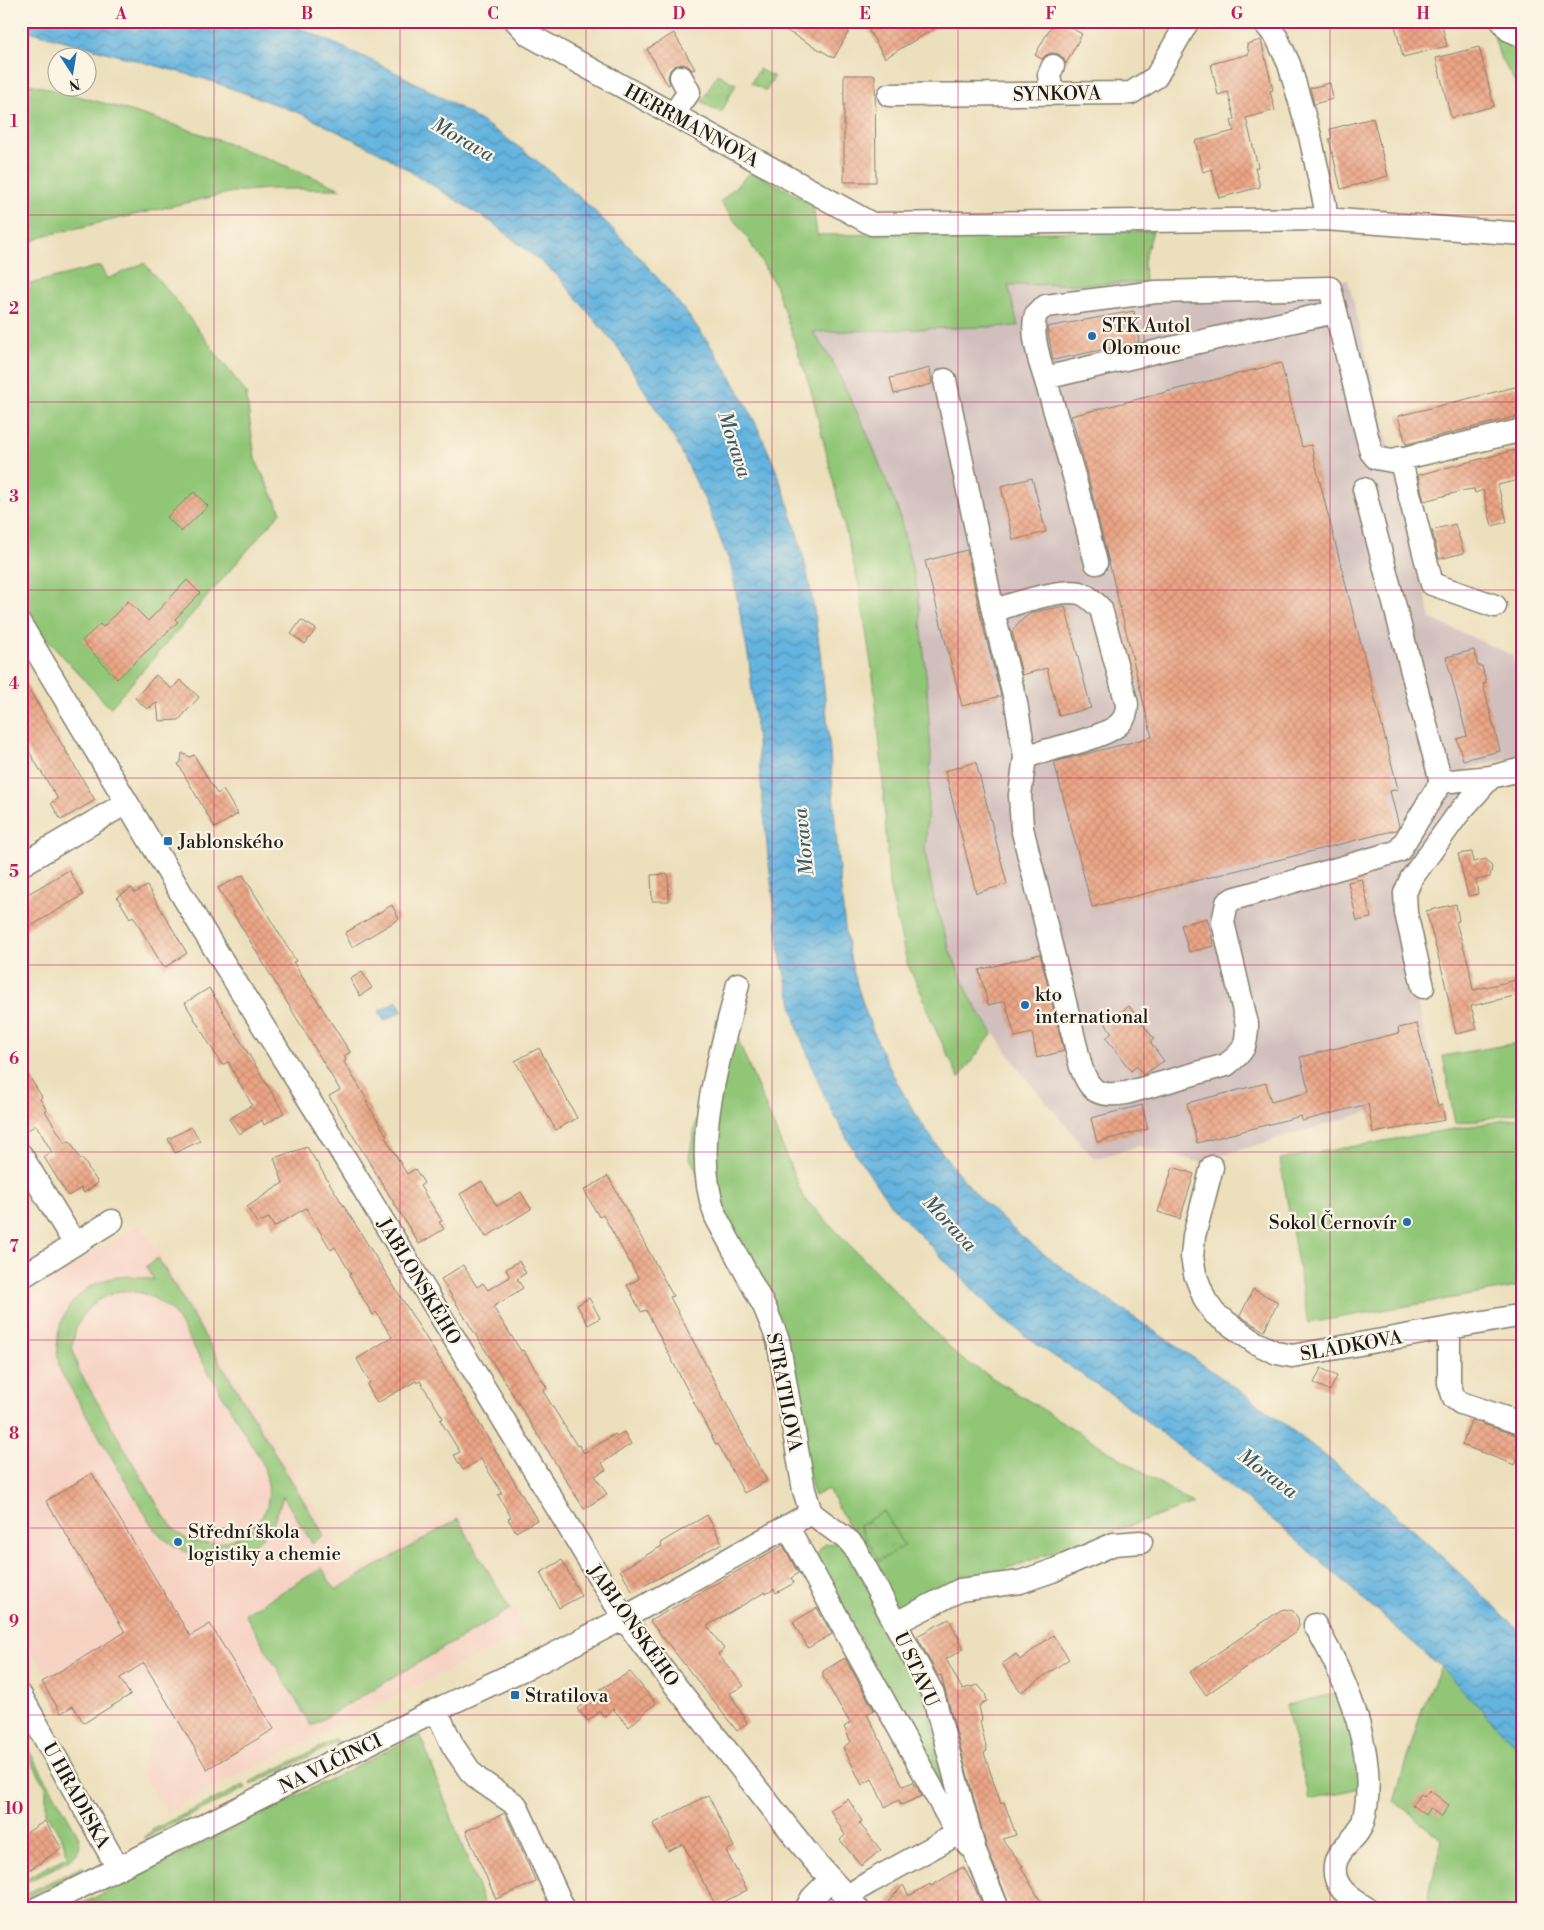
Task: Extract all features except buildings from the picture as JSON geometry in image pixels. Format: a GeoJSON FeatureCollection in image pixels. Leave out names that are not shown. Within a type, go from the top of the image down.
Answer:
{"type":"FeatureCollection","features":[{"type":"Feature","properties":{"kind":"street","name":"HERRMANNOVA"},"geometry":{"type":"LineString","coordinates":[[516,21],[529,35],[872,224],[1325,219]]}},
{"type":"Feature","properties":{"kind":"street","name":"SYNKOVA"},"geometry":{"type":"LineString","coordinates":[[889,95],[1130,93],[1156,77],[1188,21]]}},
{"type":"Feature","properties":{"kind":"street"},"geometry":{"type":"LineString","coordinates":[[1263,21],[1277,38],[1289,64],[1310,136],[1325,205],[1325,219],[1523,234]]}},
{"type":"Feature","properties":{"kind":"street"},"geometry":{"type":"LineString","coordinates":[[1502,21],[1509,30],[1523,36]]}},
{"type":"Feature","properties":{"kind":"street"},"geometry":{"type":"LineString","coordinates":[[1052,94],[1049,74],[1053,66]]}},
{"type":"Feature","properties":{"kind":"street"},"geometry":{"type":"LineString","coordinates":[[673,114],[689,92],[682,77]]}},
{"type":"Feature","properties":{"kind":"street"},"geometry":{"type":"LineString","coordinates":[[1096,564],[1074,476],[1035,337],[1034,321],[1038,311],[1046,306],[1156,292],[1330,288],[1371,452],[1376,458],[1396,460],[1523,430]]}},
{"type":"Feature","properties":{"kind":"street"},"geometry":{"type":"LineString","coordinates":[[1045,378],[1335,312]]}},
{"type":"Feature","properties":{"kind":"street"},"geometry":{"type":"LineString","coordinates":[[945,380],[993,610],[1016,703],[1025,757],[1020,795],[1022,828],[1081,1067],[1089,1086],[1102,1094],[1126,1093],[1226,1065],[1237,1057],[1245,1048],[1247,1024],[1223,922],[1227,903],[1233,899],[1399,851],[1441,782],[1364,489]]}},
{"type":"Feature","properties":{"kind":"street"},"geometry":{"type":"LineString","coordinates":[[1396,460],[1432,584],[1495,606]]}},
{"type":"Feature","properties":{"kind":"street"},"geometry":{"type":"LineString","coordinates":[[993,610],[1064,592],[1080,593],[1090,598],[1102,609],[1127,704],[1126,714],[1121,724],[1111,730],[1025,757]]}},
{"type":"Feature","properties":{"kind":"street","name":"JABLONSKÉHO"},"geometry":{"type":"LineString","coordinates":[[21,625],[126,802],[333,1138],[624,1618],[717,1739],[830,1880],[853,1904]]}},
{"type":"Feature","properties":{"kind":"street"},"geometry":{"type":"LineString","coordinates":[[1441,782],[1491,777],[1523,769]]}},
{"type":"Feature","properties":{"kind":"street"},"geometry":{"type":"LineString","coordinates":[[1423,987],[1404,902],[1407,886],[1458,814],[1491,777]]}},
{"type":"Feature","properties":{"kind":"street"},"geometry":{"type":"LineString","coordinates":[[21,865],[126,802]]}},
{"type":"Feature","properties":{"kind":"street","name":"STRATILOVA"},"geometry":{"type":"LineString","coordinates":[[738,984],[708,1121],[705,1158],[716,1217],[765,1308],[778,1340],[804,1490],[811,1513]]}},
{"type":"Feature","properties":{"kind":"street"},"geometry":{"type":"LineString","coordinates":[[21,1155],[75,1244]]}},
{"type":"Feature","properties":{"kind":"street","name":"SLÁDKOVA"},"geometry":{"type":"LineString","coordinates":[[1212,1166],[1194,1236],[1192,1257],[1195,1274],[1205,1300],[1215,1314],[1256,1343],[1277,1353],[1292,1356],[1523,1315]]}},
{"type":"Feature","properties":{"kind":"street"},"geometry":{"type":"LineString","coordinates":[[25,1275],[112,1221]]}},
{"type":"Feature","properties":{"kind":"street"},"geometry":{"type":"LineString","coordinates":[[1449,1329],[1449,1383],[1454,1398],[1460,1403],[1523,1424]]}},
{"type":"Feature","properties":{"kind":"street"},"geometry":{"type":"LineString","coordinates":[[624,1618],[811,1513]]}},
{"type":"Feature","properties":{"kind":"street","name":"U STAVU"},"geometry":{"type":"LineString","coordinates":[[811,1513],[849,1541],[855,1548],[933,1694],[975,1852],[998,1909]]}},
{"type":"Feature","properties":{"kind":"street","name":"U STAVU"},"geometry":{"type":"LineString","coordinates":[[786,1526],[959,1833],[975,1852]]}},
{"type":"Feature","properties":{"kind":"street"},"geometry":{"type":"LineString","coordinates":[[896,1623],[960,1590],[1020,1582],[1052,1571],[1114,1544],[1141,1542]]}},
{"type":"Feature","properties":{"kind":"street","name":"NA VLČINCI"},"geometry":{"type":"LineString","coordinates":[[36,1909],[624,1618]]}},
{"type":"Feature","properties":{"kind":"street"},"geometry":{"type":"LineString","coordinates":[[1315,1626],[1346,1686],[1361,1737],[1366,1771],[1367,1803],[1362,1825],[1339,1853],[1335,1866],[1336,1879],[1344,1892],[1368,1909]]}},
{"type":"Feature","properties":{"kind":"street","name":"U HRADISKA"},"geometry":{"type":"LineString","coordinates":[[21,1696],[118,1868]]}},
{"type":"Feature","properties":{"kind":"street"},"geometry":{"type":"LineString","coordinates":[[436,1710],[453,1746],[470,1772],[516,1805],[564,1909]]}},
{"type":"Feature","properties":{"kind":"street"},"geometry":{"type":"LineString","coordinates":[[853,1904],[870,1882],[959,1833]]}},
{"type":"Feature","properties":{"kind":"street"},"geometry":{"type":"LineString","coordinates":[[806,1909],[812,1898],[830,1880]]}},
{"type":"Feature","properties":{"kind":"shaded area"},"geometry":{"type":"Polygon","coordinates":[[[1348,280],[1431,619],[1512,655],[1523,695],[1523,754],[1468,768],[1473,792],[1406,873],[1393,898],[1438,1091],[1199,1162],[1138,1146],[1094,1159],[1022,1073],[972,1001],[939,922],[925,851],[931,757],[813,331],[1018,326],[1007,285],[1348,280]]]}},
{"type":"Feature","properties":{"kind":"shaded area","name":"Střední škola logistiky a chemie"},"geometry":{"type":"Polygon","coordinates":[[[141,1223],[355,1574],[458,1510],[527,1633],[432,1678],[165,1812],[141,1772],[152,1732],[120,1679],[61,1713],[42,1682],[48,1678],[21,1634],[21,1297],[141,1223]]]}},
{"type":"Feature","properties":{"kind":"green space"},"geometry":{"type":"Polygon","coordinates":[[[1492,29],[1523,48],[1523,95],[1500,57],[1492,29]]]}},
{"type":"Feature","properties":{"kind":"green space"},"geometry":{"type":"Polygon","coordinates":[[[759,69],[774,77],[766,91],[751,83],[759,69]]]}},
{"type":"Feature","properties":{"kind":"green space"},"geometry":{"type":"Polygon","coordinates":[[[717,74],[736,84],[721,113],[702,102],[717,74]]]}},
{"type":"Feature","properties":{"kind":"green space"},"geometry":{"type":"Polygon","coordinates":[[[21,82],[48,89],[48,98],[84,98],[184,128],[263,157],[341,189],[268,189],[233,192],[47,235],[21,246],[21,82]]]}},
{"type":"Feature","properties":{"kind":"green space"},"geometry":{"type":"Polygon","coordinates":[[[752,171],[813,204],[817,235],[1153,231],[1144,261],[1145,283],[1008,285],[1018,326],[813,332],[831,359],[867,433],[898,510],[918,593],[926,674],[931,757],[925,851],[934,900],[950,951],[972,1001],[993,1033],[959,1078],[932,1022],[907,963],[889,885],[882,766],[873,676],[859,586],[811,390],[776,287],[747,237],[720,202],[752,171]]]}},
{"type":"Feature","properties":{"kind":"green space"},"geometry":{"type":"Polygon","coordinates":[[[144,263],[178,303],[246,393],[255,459],[281,512],[110,708],[39,630],[21,601],[21,286],[100,266],[107,279],[144,263]]]}},
{"type":"Feature","properties":{"kind":"green space"},"geometry":{"type":"Polygon","coordinates":[[[722,1001],[803,1197],[959,1357],[1193,1504],[962,1584],[902,1611],[892,1605],[828,1489],[814,1496],[776,1334],[689,1156],[722,1001]]]}},
{"type":"Feature","properties":{"kind":"green space"},"geometry":{"type":"Polygon","coordinates":[[[1523,1042],[1523,1112],[1455,1124],[1443,1056],[1523,1042]]]}},
{"type":"Feature","properties":{"kind":"green space","name":"Sokol Černovír"},"geometry":{"type":"Polygon","coordinates":[[[1523,1117],[1523,1286],[1308,1323],[1280,1159],[1523,1117]]]}},
{"type":"Feature","properties":{"kind":"green space"},"geometry":{"type":"Polygon","coordinates":[[[158,1258],[324,1535],[312,1543],[283,1496],[270,1528],[257,1542],[243,1551],[227,1556],[210,1557],[193,1554],[177,1547],[163,1537],[151,1524],[61,1372],[57,1350],[59,1329],[67,1311],[78,1296],[93,1285],[112,1278],[132,1276],[154,1280],[146,1266],[158,1258]],[[119,1291],[98,1300],[85,1312],[76,1328],[72,1346],[78,1369],[164,1516],[178,1533],[189,1540],[201,1543],[214,1543],[239,1537],[259,1521],[267,1505],[268,1486],[262,1462],[173,1312],[148,1295],[119,1291]]]}},
{"type":"Feature","properties":{"kind":"green space"},"geometry":{"type":"Polygon","coordinates":[[[884,1511],[904,1546],[879,1561],[859,1526],[884,1511]]]}},
{"type":"Feature","properties":{"kind":"green space"},"geometry":{"type":"Polygon","coordinates":[[[458,1519],[510,1609],[311,1726],[245,1614],[322,1568],[335,1590],[458,1519]]]}},
{"type":"Feature","properties":{"kind":"green space"},"geometry":{"type":"Polygon","coordinates":[[[837,1543],[844,1547],[925,1690],[951,1806],[816,1560],[820,1549],[825,1544],[837,1543]]]}},
{"type":"Feature","properties":{"kind":"green space"},"geometry":{"type":"Polygon","coordinates":[[[1441,1667],[1523,1753],[1523,1909],[1425,1909],[1442,1839],[1394,1801],[1422,1709],[1441,1667]]]}},
{"type":"Feature","properties":{"kind":"green space"},"geometry":{"type":"Polygon","coordinates":[[[1341,1692],[1363,1787],[1309,1800],[1286,1705],[1341,1692]]]}},
{"type":"Feature","properties":{"kind":"green space"},"geometry":{"type":"Polygon","coordinates":[[[420,1734],[486,1909],[72,1909],[420,1734]]]}},
{"type":"Feature","properties":{"kind":"green space"},"geometry":{"type":"Polygon","coordinates":[[[21,1737],[76,1831],[80,1846],[78,1852],[69,1860],[21,1885],[21,1881],[68,1856],[62,1838],[46,1814],[46,1786],[21,1746],[21,1737]]]}},
{"type":"Feature","properties":{"kind":"green space"},"geometry":{"type":"Polygon","coordinates":[[[337,1739],[338,1742],[251,1785],[250,1782],[337,1739]]]}},
{"type":"Feature","properties":{"kind":"green space"},"geometry":{"type":"Polygon","coordinates":[[[244,1785],[246,1788],[144,1838],[152,1830],[244,1785]]]}},
{"type":"Feature","properties":{"kind":"green space"},"geometry":{"type":"Polygon","coordinates":[[[83,1866],[75,1874],[21,1900],[21,1896],[83,1866]]]}},
{"type":"Feature","properties":{"kind":"water","name":"Morava"},"geometry":{"type":"Polygon","coordinates":[[[21,21],[282,21],[405,77],[493,129],[540,163],[577,195],[612,228],[661,282],[702,333],[737,388],[766,446],[782,486],[795,527],[810,585],[819,641],[843,914],[848,946],[855,978],[868,1019],[885,1059],[906,1098],[956,1171],[983,1201],[1017,1232],[1072,1275],[1261,1406],[1343,1470],[1465,1578],[1523,1635],[1523,1753],[1441,1667],[1278,1524],[1114,1396],[1039,1346],[996,1313],[891,1205],[857,1156],[826,1100],[799,1033],[781,959],[768,855],[749,660],[731,566],[705,500],[678,445],[619,349],[556,274],[494,224],[381,153],[302,114],[205,79],[98,50],[98,48],[91,48],[21,29],[21,21]]]}},
{"type":"Feature","properties":{"kind":"water"},"geometry":{"type":"Polygon","coordinates":[[[397,1001],[403,1011],[384,1021],[379,1011],[397,1001]]]}},
{"type":"Feature","properties":{"kind":"place","name":"STK Autol Olomouc"},"geometry":{"type":"Point","coordinates":[1092,336]}},
{"type":"Feature","properties":{"kind":"place","name":"Jablonského"},"geometry":{"type":"Point","coordinates":[168,841]}},
{"type":"Feature","properties":{"kind":"place","name":"kto international"},"geometry":{"type":"Point","coordinates":[1025,1005]}},
{"type":"Feature","properties":{"kind":"place","name":"Sokol Černovír"},"geometry":{"type":"Point","coordinates":[1407,1222]}},
{"type":"Feature","properties":{"kind":"place","name":"Střední škola logistiky a chemie"},"geometry":{"type":"Point","coordinates":[178,1542]}},
{"type":"Feature","properties":{"kind":"place","name":"Stratilova"},"geometry":{"type":"Point","coordinates":[515,1695]}}]}
